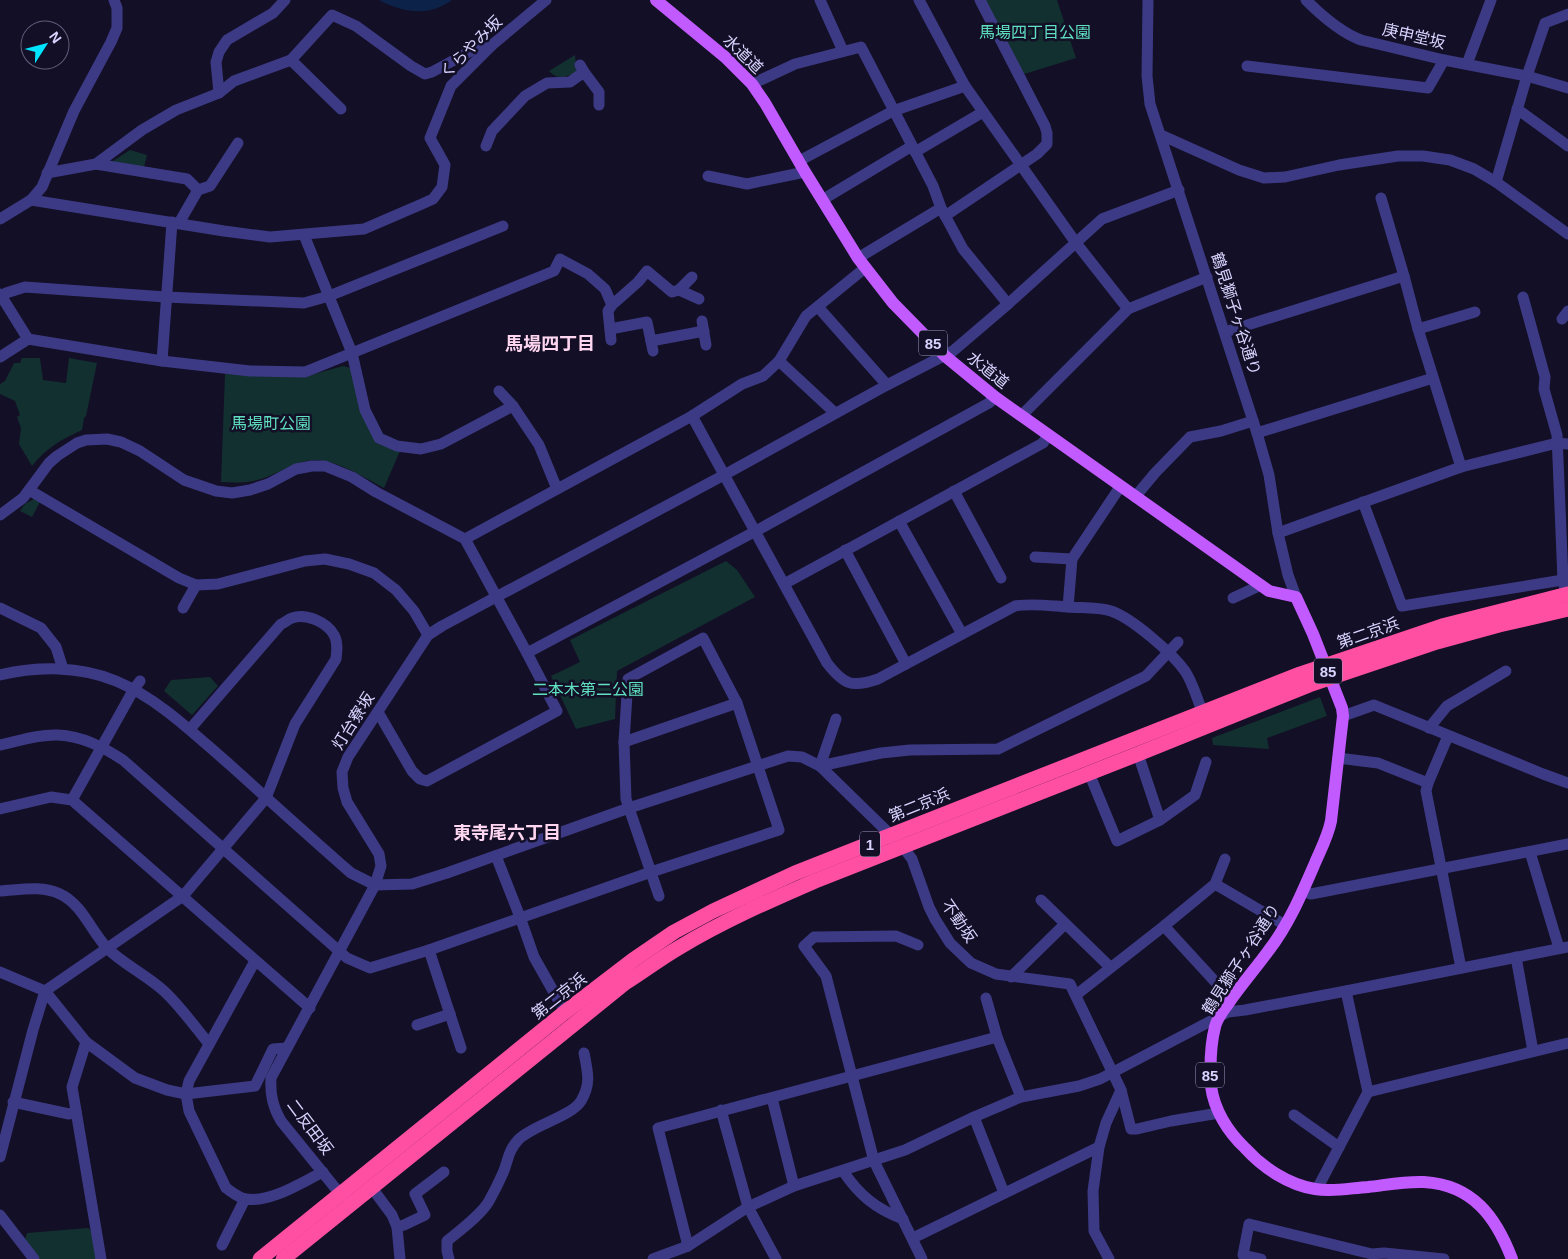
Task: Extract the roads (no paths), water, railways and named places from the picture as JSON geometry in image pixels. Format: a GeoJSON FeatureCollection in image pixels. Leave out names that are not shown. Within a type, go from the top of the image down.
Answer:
{"type":"FeatureCollection","features":[{"type":"Feature","properties":{"kind":"highway","name":"第二京浜"},"geometry":{"type":"LineString","coordinates":[[283,1259],[345,1200],[565,1012],[633,960],[682,928],[713,911],[795,873],[1300,674],[1442,626],[1566,594]]}},
{"type":"Feature","properties":{"kind":"highway","name":"第二京浜"},"geometry":{"type":"LineString","coordinates":[[260,1259],[345,1200],[372,1188],[625,983],[680,947],[763,904],[902,846],[1248,709],[1365,665],[1490,627],[1566,594]]}},
{"type":"Feature","properties":{"kind":"main road","name":"水道道"},"geometry":{"type":"LineString","coordinates":[[656,0],[725,57],[752,84],[766,103],[798,161],[862,263],[893,303],[944,356],[1021,416],[1270,592],[1296,597]]}},
{"type":"Feature","properties":{"kind":"main road","name":"鶴見獅子ヶ谷通り"},"geometry":{"type":"LineString","coordinates":[[1296,597],[1313,634],[1343,712],[1330,827],[1303,891],[1285,926],[1271,948],[1220,1015],[1215,1026],[1210,1057],[1212,1096],[1226,1127],[1236,1139],[1259,1160],[1286,1180],[1301,1186],[1333,1190],[1424,1182],[1454,1189],[1467,1195],[1489,1215],[1504,1238],[1512,1259]]}},
{"type":"Feature","properties":{"kind":"street"},"geometry":{"type":"LineString","coordinates":[[0,219],[31,200],[42,187],[74,111],[117,28],[117,8],[114,0]]}},
{"type":"Feature","properties":{"kind":"street"},"geometry":{"type":"LineString","coordinates":[[219,93],[216,62],[219,52],[227,40],[273,13],[285,0]]}},
{"type":"Feature","properties":{"kind":"street","name":"くらやみ坂"},"geometry":{"type":"LineString","coordinates":[[304,235],[364,229],[433,199],[442,187],[445,165],[430,138],[451,86],[492,45],[546,0]]}},
{"type":"Feature","properties":{"kind":"street"},"geometry":{"type":"LineString","coordinates":[[820,0],[843,51]]}},
{"type":"Feature","properties":{"kind":"street"},"geometry":{"type":"LineString","coordinates":[[919,0],[965,86],[1076,243],[1128,309]]}},
{"type":"Feature","properties":{"kind":"street"},"geometry":{"type":"LineString","coordinates":[[465,540],[692,416],[742,384],[763,376],[779,361],[806,316],[818,307],[862,263],[1021,165],[1045,147],[1047,144],[1047,133],[980,0]]}},
{"type":"Feature","properties":{"kind":"street","name":"鶴見獅子ヶ谷通り"},"geometry":{"type":"LineString","coordinates":[[1148,0],[1148,90],[1150,104],[1257,433],[1269,475],[1278,533],[1288,575],[1296,597]]}},
{"type":"Feature","properties":{"kind":"street","name":"庚申堂坂"},"geometry":{"type":"LineString","coordinates":[[1306,0],[1350,36],[1444,60],[1527,76],[1568,88]]}},
{"type":"Feature","properties":{"kind":"street"},"geometry":{"type":"LineString","coordinates":[[1467,64],[1491,0]]}},
{"type":"Feature","properties":{"kind":"street"},"geometry":{"type":"LineString","coordinates":[[1496,182],[1527,76],[1545,23],[1568,14]]}},
{"type":"Feature","properties":{"kind":"street"},"geometry":{"type":"LineString","coordinates":[[96,164],[142,130],[176,110],[219,93],[234,81],[291,60],[332,15],[356,26],[424,74],[432,72],[482,45],[492,45]]}},
{"type":"Feature","properties":{"kind":"street"},"geometry":{"type":"LineString","coordinates":[[752,84],[795,64],[861,46],[933,186],[943,212],[963,248],[1008,304]]}},
{"type":"Feature","properties":{"kind":"street"},"geometry":{"type":"LineString","coordinates":[[291,60],[341,109]]}},
{"type":"Feature","properties":{"kind":"street"},"geometry":{"type":"LineString","coordinates":[[1247,66],[1428,88],[1444,60]]}},
{"type":"Feature","properties":{"kind":"street"},"geometry":{"type":"LineString","coordinates":[[486,146],[492,131],[525,96],[547,83],[570,82],[582,69],[599,92],[599,105]]}},
{"type":"Feature","properties":{"kind":"street"},"geometry":{"type":"LineString","coordinates":[[798,161],[893,110],[965,86]]}},
{"type":"Feature","properties":{"kind":"street"},"geometry":{"type":"LineString","coordinates":[[1517,109],[1568,146]]}},
{"type":"Feature","properties":{"kind":"street"},"geometry":{"type":"LineString","coordinates":[[822,200],[983,112]]}},
{"type":"Feature","properties":{"kind":"street"},"geometry":{"type":"LineString","coordinates":[[1161,134],[1239,170],[1264,178],[1285,178],[1339,165],[1398,156],[1423,156],[1450,160],[1474,169],[1496,182],[1568,234]]}},
{"type":"Feature","properties":{"kind":"street"},"geometry":{"type":"LineString","coordinates":[[162,361],[166,297],[175,223],[198,190],[210,186],[238,143]]}},
{"type":"Feature","properties":{"kind":"street"},"geometry":{"type":"LineString","coordinates":[[47,173],[96,164],[187,179],[198,190]]}},
{"type":"Feature","properties":{"kind":"street"},"geometry":{"type":"LineString","coordinates":[[708,176],[747,184],[805,172]]}},
{"type":"Feature","properties":{"kind":"street"},"geometry":{"type":"LineString","coordinates":[[29,490],[179,578],[196,585],[218,584],[305,561],[325,559],[349,564],[374,573],[396,590],[414,611],[428,635],[835,413],[953,351],[1102,219],[1178,190]]}},
{"type":"Feature","properties":{"kind":"street"},"geometry":{"type":"LineString","coordinates":[[1381,198],[1418,329],[1461,466]]}},
{"type":"Feature","properties":{"kind":"street"},"geometry":{"type":"LineString","coordinates":[[31,200],[270,236],[304,235],[352,353],[365,410],[379,438],[397,446],[422,449],[441,444],[514,406]]}},
{"type":"Feature","properties":{"kind":"street"},"geometry":{"type":"LineString","coordinates":[[28,339],[0,296],[25,287],[166,297],[304,303],[329,296],[503,226]]}},
{"type":"Feature","properties":{"kind":"street"},"geometry":{"type":"LineString","coordinates":[[0,357],[28,339],[162,361],[250,371],[304,372],[554,271],[560,259],[588,274],[600,284],[605,289],[612,305]]}},
{"type":"Feature","properties":{"kind":"street"},"geometry":{"type":"LineString","coordinates":[[692,277],[679,290],[672,292],[647,270],[638,282],[612,305],[608,311],[610,334],[647,322],[652,346],[703,326],[706,344]]}},
{"type":"Feature","properties":{"kind":"street"},"geometry":{"type":"LineString","coordinates":[[1225,332],[1404,276]]}},
{"type":"Feature","properties":{"kind":"street"},"geometry":{"type":"LineString","coordinates":[[1021,416],[1128,309],[1207,277]]}},
{"type":"Feature","properties":{"kind":"street"},"geometry":{"type":"LineString","coordinates":[[679,290],[699,299]]}},
{"type":"Feature","properties":{"kind":"street"},"geometry":{"type":"LineString","coordinates":[[1363,502],[1402,606],[1566,594],[1562,444],[1557,435],[1544,389],[1545,377],[1523,297]]}},
{"type":"Feature","properties":{"kind":"street"},"geometry":{"type":"LineString","coordinates":[[818,307],[887,385]]}},
{"type":"Feature","properties":{"kind":"street"},"geometry":{"type":"LineString","coordinates":[[1418,329],[1475,312]]}},
{"type":"Feature","properties":{"kind":"street"},"geometry":{"type":"LineString","coordinates":[[779,361],[835,413]]}},
{"type":"Feature","properties":{"kind":"street"},"geometry":{"type":"LineString","coordinates":[[1257,433],[1434,378]]}},
{"type":"Feature","properties":{"kind":"street"},"geometry":{"type":"LineString","coordinates":[[499,391],[514,406],[539,445],[557,489]]}},
{"type":"Feature","properties":{"kind":"street"},"geometry":{"type":"LineString","coordinates":[[527,653],[754,532],[989,403],[995,397]]}},
{"type":"Feature","properties":{"kind":"street"},"geometry":{"type":"LineString","coordinates":[[692,416],[827,663],[840,678],[848,682],[863,684],[878,679],[962,634],[1014,603],[1087,608],[1110,611],[1127,619],[1168,653],[1184,670],[1191,681],[1204,713]]}},
{"type":"Feature","properties":{"kind":"street"},"geometry":{"type":"LineString","coordinates":[[1135,497],[1190,437],[1221,431],[1253,421]]}},
{"type":"Feature","properties":{"kind":"street"},"geometry":{"type":"LineString","coordinates":[[784,584],[1043,443],[1048,435]]}},
{"type":"Feature","properties":{"kind":"street"},"geometry":{"type":"LineString","coordinates":[[0,515],[23,498],[49,463],[67,449],[86,440],[107,439],[121,442],[140,451],[184,480],[216,492],[232,493],[250,490],[268,484],[296,469],[312,466],[325,466],[352,477],[465,540],[557,711],[427,781],[420,779],[412,771],[378,712]]}},
{"type":"Feature","properties":{"kind":"street"},"geometry":{"type":"LineString","coordinates":[[1278,533],[1461,466],[1562,444]]}},
{"type":"Feature","properties":{"kind":"street"},"geometry":{"type":"LineString","coordinates":[[1068,607],[1072,559],[1120,487]]}},
{"type":"Feature","properties":{"kind":"street"},"geometry":{"type":"LineString","coordinates":[[954,491],[1001,578]]}},
{"type":"Feature","properties":{"kind":"street"},"geometry":{"type":"LineString","coordinates":[[899,521],[962,634]]}},
{"type":"Feature","properties":{"kind":"street"},"geometry":{"type":"LineString","coordinates":[[845,550],[906,664]]}},
{"type":"Feature","properties":{"kind":"street"},"geometry":{"type":"LineString","coordinates":[[1035,557],[1072,559]]}},
{"type":"Feature","properties":{"kind":"street"},"geometry":{"type":"LineString","coordinates":[[183,608],[196,585]]}},
{"type":"Feature","properties":{"kind":"street"},"geometry":{"type":"LineString","coordinates":[[1233,598],[1261,585]]}},
{"type":"Feature","properties":{"kind":"street"},"geometry":{"type":"LineString","coordinates":[[0,608],[41,628],[56,647],[63,668]]}},
{"type":"Feature","properties":{"kind":"street"},"geometry":{"type":"LineString","coordinates":[[0,1157],[13,1103],[45,991],[183,896],[266,798],[295,724],[336,659],[338,649],[334,635],[326,625],[310,618],[293,618],[281,624],[190,729]]}},
{"type":"Feature","properties":{"kind":"street","name":"灯台寮坂"},"geometry":{"type":"LineString","coordinates":[[339,950],[374,885],[381,866],[379,854],[347,802],[342,788],[342,772],[348,757],[428,635]]}},
{"type":"Feature","properties":{"kind":"street"},"geometry":{"type":"LineString","coordinates":[[0,745],[38,736],[58,735],[81,739],[101,746],[123,760],[347,958],[370,968],[429,950],[651,872],[779,830],[737,703],[703,638],[628,679],[624,742],[626,799],[651,872],[659,896]]}},
{"type":"Feature","properties":{"kind":"street"},"geometry":{"type":"LineString","coordinates":[[0,675],[35,669],[63,668],[86,671],[137,685],[148,697],[190,729],[351,874],[374,885],[412,884],[629,808],[788,756],[802,757],[820,766],[910,750],[998,749],[1146,676],[1178,642]]}},
{"type":"Feature","properties":{"kind":"street"},"geometry":{"type":"LineString","coordinates":[[1430,728],[1447,706],[1506,671]]}},
{"type":"Feature","properties":{"kind":"street"},"geometry":{"type":"LineString","coordinates":[[72,800],[137,685]]}},
{"type":"Feature","properties":{"kind":"street"},"geometry":{"type":"LineString","coordinates":[[624,742],[737,703]]}},
{"type":"Feature","properties":{"kind":"street"},"geometry":{"type":"LineString","coordinates":[[1343,712],[1374,705],[1568,783]]}},
{"type":"Feature","properties":{"kind":"street"},"geometry":{"type":"LineString","coordinates":[[820,766],[836,719]]}},
{"type":"Feature","properties":{"kind":"street"},"geometry":{"type":"LineString","coordinates":[[1448,736],[1426,791],[1461,968]]}},
{"type":"Feature","properties":{"kind":"street"},"geometry":{"type":"LineString","coordinates":[[1138,754],[1160,820]]}},
{"type":"Feature","properties":{"kind":"street"},"geometry":{"type":"LineString","coordinates":[[1338,758],[1378,763],[1428,783]]}},
{"type":"Feature","properties":{"kind":"street"},"geometry":{"type":"LineString","coordinates":[[1089,773],[1117,841],[1160,820],[1195,795],[1206,762]]}},
{"type":"Feature","properties":{"kind":"street","name":"不動坂"},"geometry":{"type":"LineString","coordinates":[[820,766],[912,858],[929,907],[950,943],[972,963],[996,974],[1070,984],[1076,995]]}},
{"type":"Feature","properties":{"kind":"street"},"geometry":{"type":"LineString","coordinates":[[0,809],[51,797],[72,800],[310,1008]]}},
{"type":"Feature","properties":{"kind":"street"},"geometry":{"type":"LineString","coordinates":[[1303,891],[1311,894],[1568,844]]}},
{"type":"Feature","properties":{"kind":"street"},"geometry":{"type":"LineString","coordinates":[[659,1258],[688,1246],[748,1207],[794,1186],[905,1150],[1021,1097],[1079,1086],[1100,1079],[1228,1012],[1346,991],[1564,947],[1530,852]]}},
{"type":"Feature","properties":{"kind":"street"},"geometry":{"type":"LineString","coordinates":[[496,856],[534,957],[565,1012]]}},
{"type":"Feature","properties":{"kind":"street"},"geometry":{"type":"LineString","coordinates":[[1219,1113],[1131,1129],[1121,1090],[1114,1072],[1076,995],[1216,884],[1225,859]]}},
{"type":"Feature","properties":{"kind":"street"},"geometry":{"type":"LineString","coordinates":[[1216,884],[1285,926]]}},
{"type":"Feature","properties":{"kind":"street"},"geometry":{"type":"LineString","coordinates":[[0,891],[32,888],[49,890],[68,898],[107,948],[165,992],[209,1044]]}},
{"type":"Feature","properties":{"kind":"street"},"geometry":{"type":"LineString","coordinates":[[1041,900],[1110,967]]}},
{"type":"Feature","properties":{"kind":"street"},"geometry":{"type":"LineString","coordinates":[[1011,977],[1066,924]]}},
{"type":"Feature","properties":{"kind":"street"},"geometry":{"type":"LineString","coordinates":[[1164,926],[1232,999]]}},
{"type":"Feature","properties":{"kind":"street"},"geometry":{"type":"LineString","coordinates":[[918,945],[896,936],[814,937],[804,946],[826,976],[874,1161],[922,1259]]}},
{"type":"Feature","properties":{"kind":"street","name":"二反田坂"},"geometry":{"type":"LineString","coordinates":[[339,950],[310,1008],[271,1078],[270,1092],[272,1103],[282,1121],[345,1200]]}},
{"type":"Feature","properties":{"kind":"street"},"geometry":{"type":"LineString","coordinates":[[429,950],[461,1048]]}},
{"type":"Feature","properties":{"kind":"street"},"geometry":{"type":"LineString","coordinates":[[1516,957],[1533,1051]]}},
{"type":"Feature","properties":{"kind":"street"},"geometry":{"type":"LineString","coordinates":[[255,961],[189,1081],[186,1094],[189,1111],[226,1188],[245,1199],[261,1200],[323,1172]]}},
{"type":"Feature","properties":{"kind":"street"},"geometry":{"type":"LineString","coordinates":[[0,972],[45,991],[86,1042],[135,1078],[167,1090],[186,1094],[255,1086],[273,1049],[287,1048]]}},
{"type":"Feature","properties":{"kind":"street"},"geometry":{"type":"LineString","coordinates":[[1317,1189],[1368,1092],[1346,991]]}},
{"type":"Feature","properties":{"kind":"street"},"geometry":{"type":"LineString","coordinates":[[986,998],[997,1037],[1021,1097]]}},
{"type":"Feature","properties":{"kind":"street"},"geometry":{"type":"LineString","coordinates":[[417,1025],[450,1014]]}},
{"type":"Feature","properties":{"kind":"street"},"geometry":{"type":"LineString","coordinates":[[688,1246],[658,1128],[997,1037]]}},
{"type":"Feature","properties":{"kind":"street"},"geometry":{"type":"LineString","coordinates":[[86,1042],[72,1087],[101,1259]]}},
{"type":"Feature","properties":{"kind":"street"},"geometry":{"type":"LineString","coordinates":[[1368,1092],[1568,1043]]}},
{"type":"Feature","properties":{"kind":"street"},"geometry":{"type":"LineString","coordinates":[[449,1259],[447,1241],[469,1223],[488,1203],[512,1146],[532,1129],[559,1117],[580,1104],[588,1085],[588,1071],[584,1054]]}},
{"type":"Feature","properties":{"kind":"street"},"geometry":{"type":"LineString","coordinates":[[1109,1259],[1094,1231],[1093,1191],[1099,1147],[1106,1123],[1121,1090]]}},
{"type":"Feature","properties":{"kind":"street"},"geometry":{"type":"LineString","coordinates":[[772,1098],[794,1186]]}},
{"type":"Feature","properties":{"kind":"street"},"geometry":{"type":"LineString","coordinates":[[0,1105],[13,1103],[69,1114],[76,1112]]}},
{"type":"Feature","properties":{"kind":"street"},"geometry":{"type":"LineString","coordinates":[[722,1110],[748,1207],[776,1259]]}},
{"type":"Feature","properties":{"kind":"street"},"geometry":{"type":"LineString","coordinates":[[1294,1115],[1339,1148]]}},
{"type":"Feature","properties":{"kind":"street"},"geometry":{"type":"LineString","coordinates":[[974,1117],[1004,1193]]}},
{"type":"Feature","properties":{"kind":"street"},"geometry":{"type":"LineString","coordinates":[[913,1238],[1099,1147]]}},
{"type":"Feature","properties":{"kind":"street"},"geometry":{"type":"LineString","coordinates":[[843,1171],[851,1183],[872,1204],[903,1219]]}},
{"type":"Feature","properties":{"kind":"street"},"geometry":{"type":"LineString","coordinates":[[397,1226],[425,1216],[415,1194],[444,1172]]}},
{"type":"Feature","properties":{"kind":"street"},"geometry":{"type":"LineString","coordinates":[[372,1188],[392,1215],[397,1226],[400,1259]]}},
{"type":"Feature","properties":{"kind":"street"},"geometry":{"type":"LineString","coordinates":[[222,1245],[245,1199]]}},
{"type":"Feature","properties":{"kind":"street"},"geometry":{"type":"LineString","coordinates":[[0,1215],[34,1259]]}},
{"type":"Feature","properties":{"kind":"street"},"geometry":{"type":"LineString","coordinates":[[1261,1259],[1242,1255],[1249,1224],[1371,1256],[1384,1253],[1444,1259]]}},
{"type":"Feature","properties":{"kind":"water"},"geometry":{"type":"Polygon","coordinates":[[[379,0],[452,0],[434,9],[416,11],[397,8],[379,0]]]}},
{"type":"Feature","properties":{"kind":"district","name":"馬場四丁目"},"geometry":{"type":"Point","coordinates":[550,344]}},
{"type":"Feature","properties":{"kind":"district","name":"東寺尾六丁目"},"geometry":{"type":"Point","coordinates":[507,833]}},
{"type":"Feature","properties":{"kind":"park label","name":"馬場四丁目公園"},"geometry":{"type":"Point","coordinates":[1035,32]}},
{"type":"Feature","properties":{"kind":"park label","name":"馬場町公園"},"geometry":{"type":"Point","coordinates":[271,423]}},
{"type":"Feature","properties":{"kind":"park label","name":"二本木第二公園"},"geometry":{"type":"Point","coordinates":[588,689]}}]}
